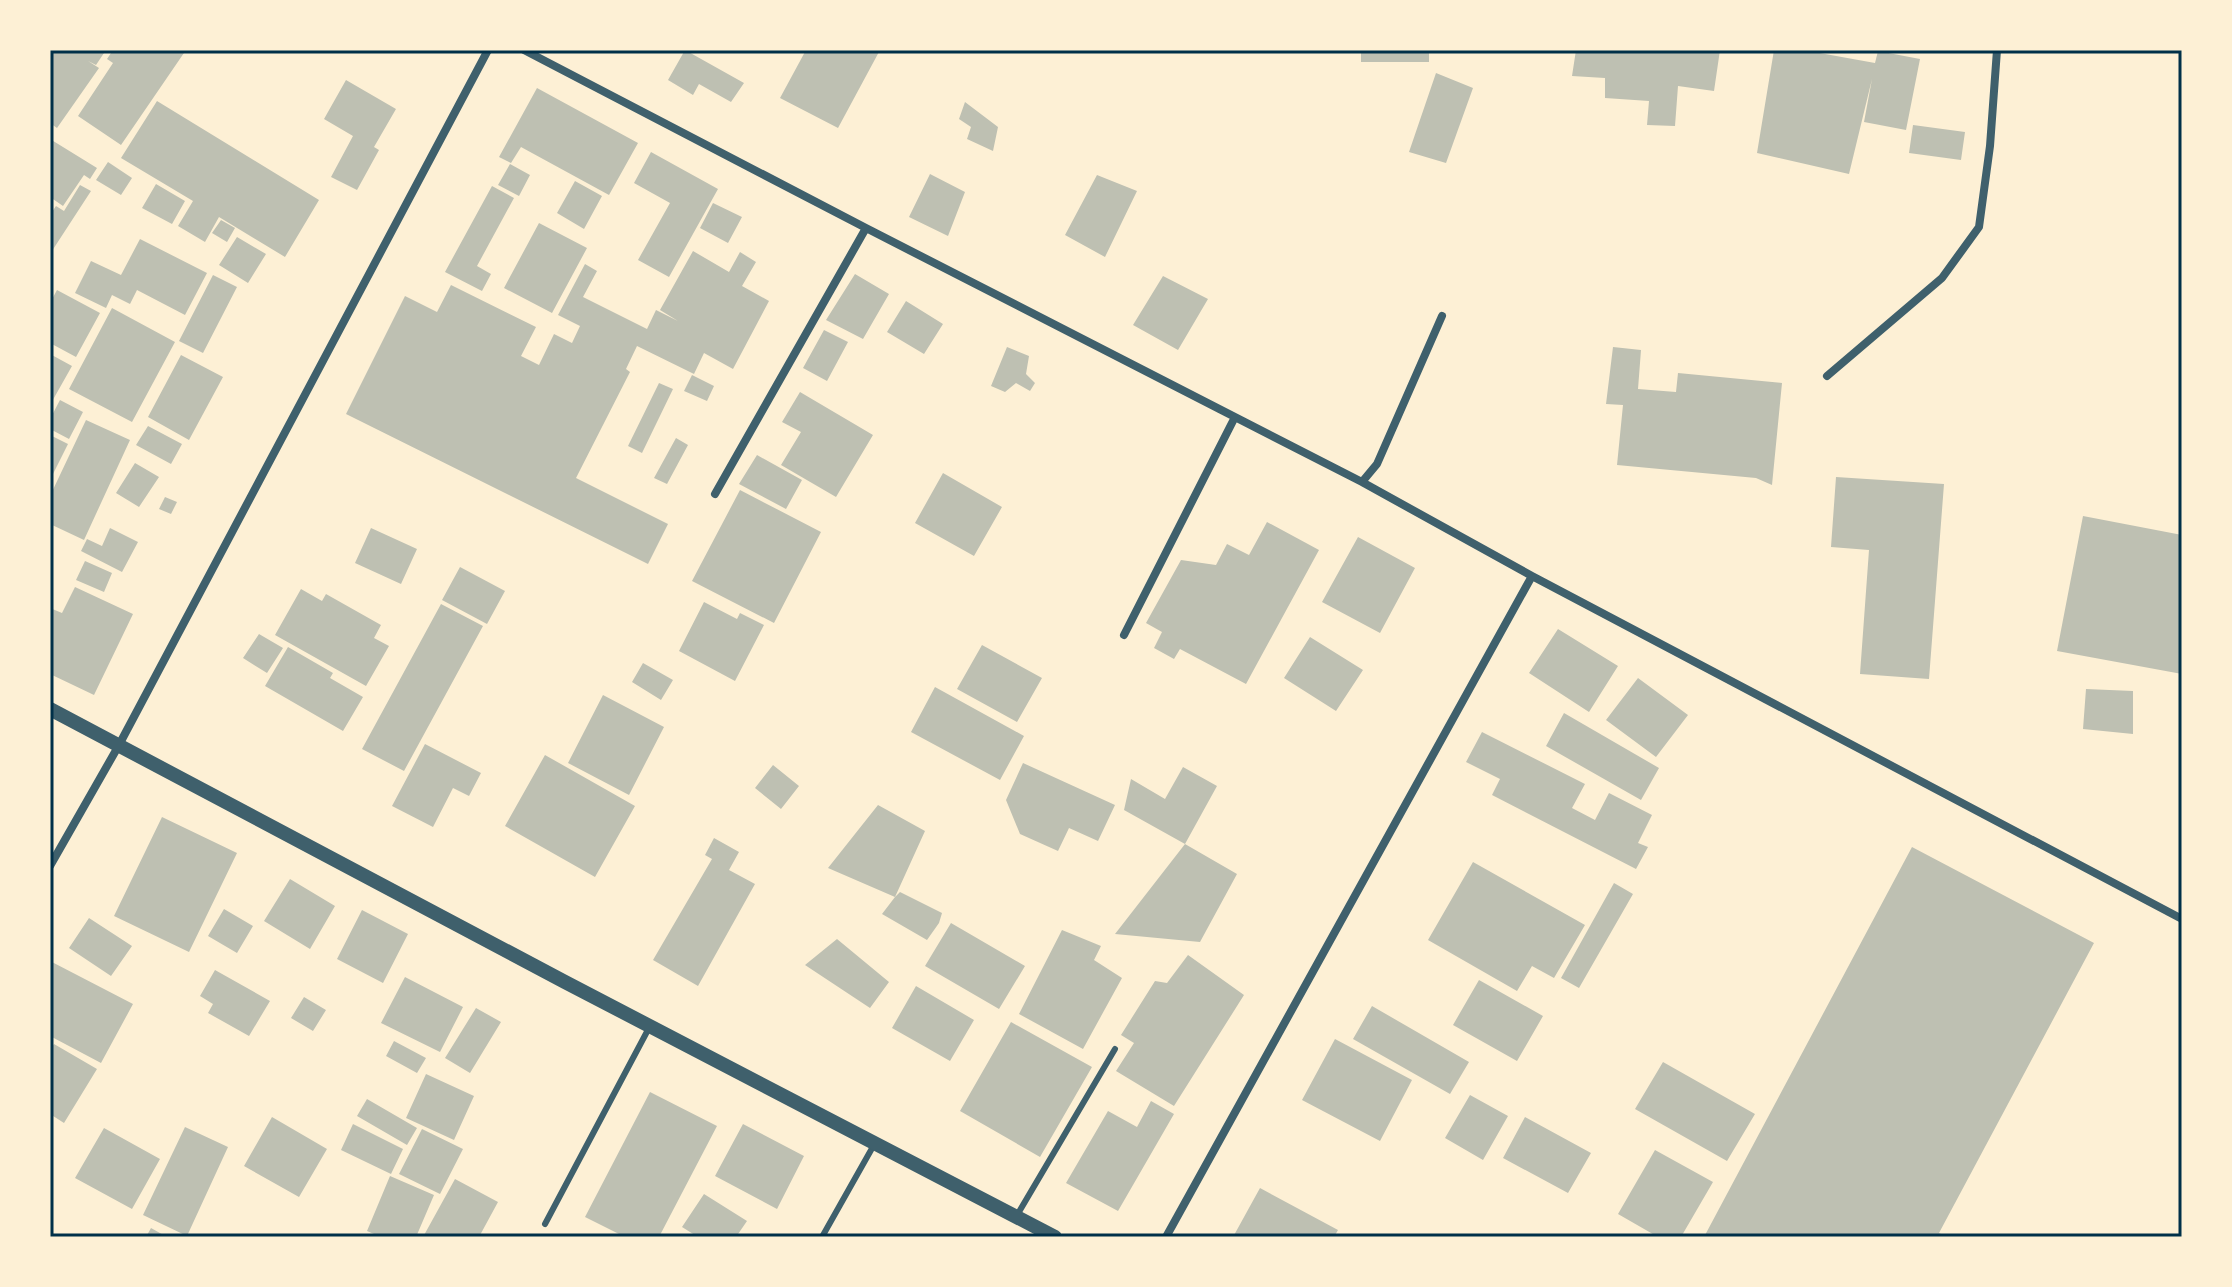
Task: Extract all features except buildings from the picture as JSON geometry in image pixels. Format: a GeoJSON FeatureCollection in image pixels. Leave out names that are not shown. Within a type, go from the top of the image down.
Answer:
{"type":"FeatureCollection","features":[{"type":"Feature","properties":{"kind":"street"},"geometry":{"type":"LineString","coordinates":[[50,866],[119,745],[488,50]]}},
{"type":"Feature","properties":{"kind":"street"},"geometry":{"type":"LineString","coordinates":[[524,50],[1362,482],[1532,576],[2182,919]]}},
{"type":"Feature","properties":{"kind":"street"},"geometry":{"type":"LineString","coordinates":[[1827,376],[1942,278],[1979,227],[1990,146],[1997,50]]}},
{"type":"Feature","properties":{"kind":"street"},"geometry":{"type":"LineString","coordinates":[[715,494],[866,228]]}},
{"type":"Feature","properties":{"kind":"street"},"geometry":{"type":"LineString","coordinates":[[1362,482],[1377,464],[1442,316]]}},
{"type":"Feature","properties":{"kind":"street"},"geometry":{"type":"LineString","coordinates":[[1124,635],[1235,417]]}},
{"type":"Feature","properties":{"kind":"street"},"geometry":{"type":"LineString","coordinates":[[1166,1237],[1532,576]]}},
{"type":"Feature","properties":{"kind":"street"},"geometry":{"type":"LineString","coordinates":[[50,709],[1055,1237]]}},
{"type":"Feature","properties":{"kind":"lane"},"geometry":{"type":"LineString","coordinates":[[545,1224],[650,1026]]}},
{"type":"Feature","properties":{"kind":"lane"},"geometry":{"type":"LineString","coordinates":[[1016,1217],[1115,1049]]}},
{"type":"Feature","properties":{"kind":"lane"},"geometry":{"type":"LineString","coordinates":[[822,1237],[875,1143]]}}]}
